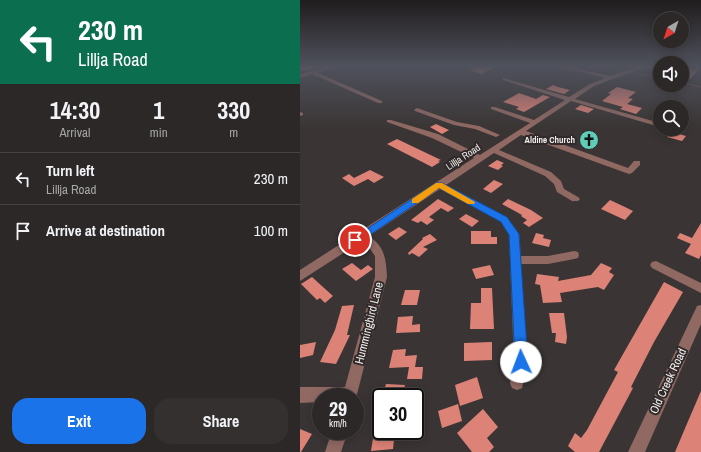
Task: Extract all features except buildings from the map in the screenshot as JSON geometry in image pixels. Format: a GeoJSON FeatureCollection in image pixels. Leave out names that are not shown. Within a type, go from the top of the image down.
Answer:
{"type":"FeatureCollection","features":[{"type":"Feature","properties":{"kind":"street"},"geometry":{"type":"LineString","coordinates":[[346,87],[380,102]]}},
{"type":"Feature","properties":{"kind":"street"},"geometry":{"type":"LineString","coordinates":[[530,87],[569,100],[603,108],[653,123]]}},
{"type":"Feature","properties":{"kind":"street","name":"Lillja Road"},"geometry":{"type":"LineString","coordinates":[[300,276],[589,87]]}},
{"type":"Feature","properties":{"kind":"street"},"geometry":{"type":"LineString","coordinates":[[493,108],[535,122]]}},
{"type":"Feature","properties":{"kind":"street"},"geometry":{"type":"LineString","coordinates":[[417,110],[456,124],[477,127],[496,135],[504,133],[513,137]]}},
{"type":"Feature","properties":{"kind":"street"},"geometry":{"type":"LineString","coordinates":[[389,121],[435,136],[482,157],[501,161],[523,163]]}},
{"type":"Feature","properties":{"kind":"street"},"geometry":{"type":"LineString","coordinates":[[521,132],[629,171],[637,162]]}},
{"type":"Feature","properties":{"kind":"street"},"geometry":{"type":"LineString","coordinates":[[496,135],[494,139],[504,143]]}},
{"type":"Feature","properties":{"kind":"street"},"geometry":{"type":"LineString","coordinates":[[493,150],[553,177],[558,183],[560,190],[574,199]]}},
{"type":"Feature","properties":{"kind":"street"},"geometry":{"type":"LineString","coordinates":[[439,185],[508,222],[514,234],[517,260],[521,362],[517,383]]}},
{"type":"Feature","properties":{"kind":"street","name":"Hummingbird Lane"},"geometry":{"type":"LineString","coordinates":[[353,388],[381,278],[380,256],[372,243],[362,236]]}},
{"type":"Feature","properties":{"kind":"street"},"geometry":{"type":"LineString","coordinates":[[517,260],[548,260],[574,255]]}},
{"type":"Feature","properties":{"kind":"street"},"geometry":{"type":"LineString","coordinates":[[656,265],[701,288]]}},
{"type":"Feature","properties":{"kind":"street","name":"Old Creek Road"},"geometry":{"type":"LineString","coordinates":[[636,452],[701,310]]}},
{"type":"Feature","properties":{"kind":"street","name":"Hummingbird Lane"},"geometry":{"type":"LineString","coordinates":[[300,395],[312,395]]}},
{"type":"Feature","properties":{"kind":"street"},"geometry":{"type":"LineString","coordinates":[[333,452],[337,440]]}},
{"type":"Feature","properties":{"kind":"slow traffic"},"geometry":{"type":"LineString","coordinates":[[415,201],[439,185],[471,202]]}},
{"type":"Feature","properties":{"kind":"place","name":"Aldine Church"},"geometry":{"type":"Point","coordinates":[589,140]}},
{"type":"Feature","properties":{"kind":"route"},"geometry":{"type":"LineString","coordinates":[[355,240],[439,185],[508,222],[514,234],[517,260],[521,362]]}}]}
